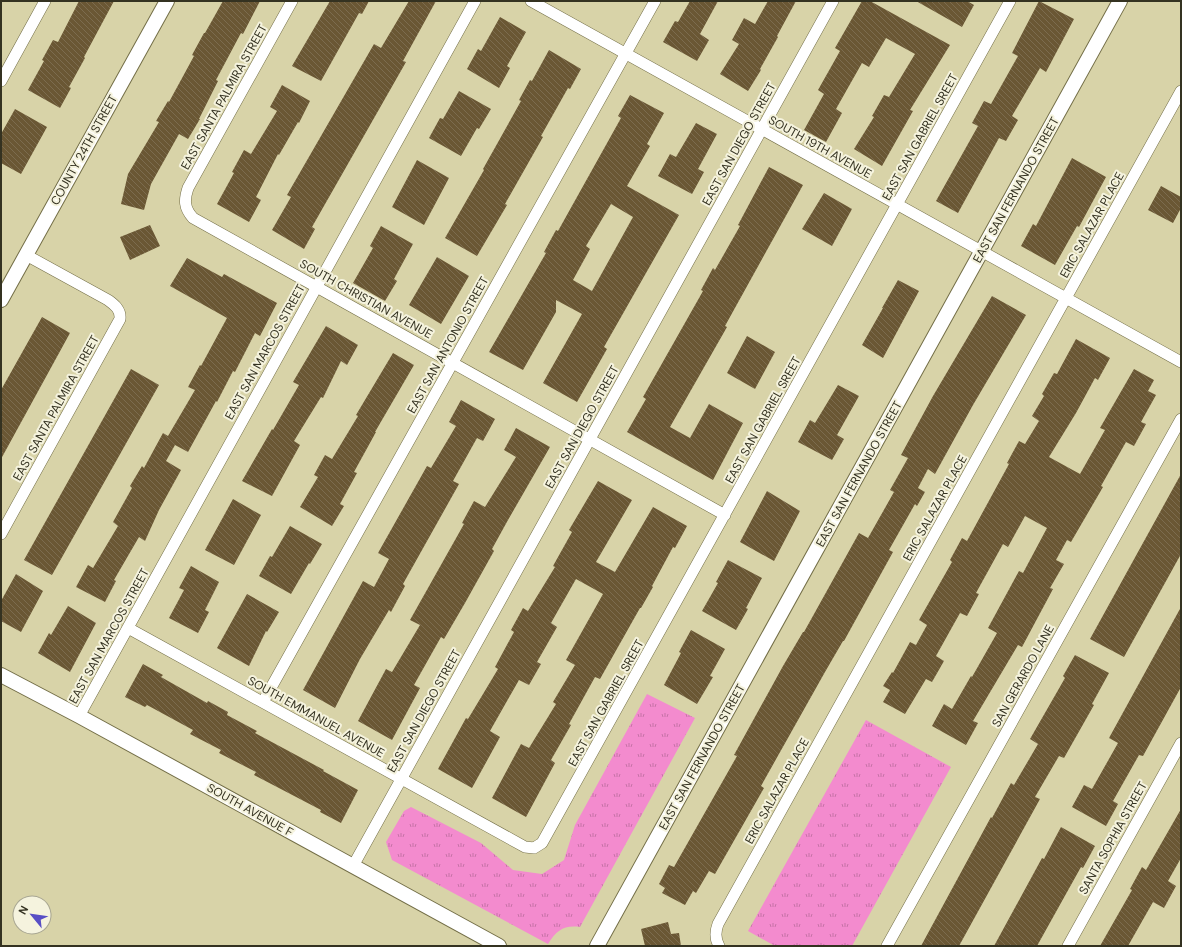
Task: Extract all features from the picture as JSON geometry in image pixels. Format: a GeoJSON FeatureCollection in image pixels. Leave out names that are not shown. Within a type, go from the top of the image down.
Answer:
{"type":"FeatureCollection","features":[{"type":"Feature","properties":{"kind":"street"},"geometry":{"type":"LineString","coordinates":[[1,81],[45,1]]}},
{"type":"Feature","properties":{"kind":"street","name":"COUNTY 24TH STREET"},"geometry":{"type":"LineString","coordinates":[[1,300],[167,1]]}},
{"type":"Feature","properties":{"kind":"street","name":"EAST SANTA PALMIRA STREET"},"geometry":{"type":"LineString","coordinates":[[186,208],[185,197],[188,188],[292,1]]}},
{"type":"Feature","properties":{"kind":"street","name":"EAST SAN MARCOS STREET"},"geometry":{"type":"LineString","coordinates":[[79,716],[475,1]]}},
{"type":"Feature","properties":{"kind":"street","name":"SOUTH 19TH AVENUE"},"geometry":{"type":"LineString","coordinates":[[531,1],[1181,362]]}},
{"type":"Feature","properties":{"kind":"street","name":"EAST SAN ANTONIO STREET"},"geometry":{"type":"LineString","coordinates":[[263,702],[655,1]]}},
{"type":"Feature","properties":{"kind":"street","name":"EAST SAN DIEGO STREET"},"geometry":{"type":"LineString","coordinates":[[353,866],[833,1]]}},
{"type":"Feature","properties":{"kind":"street","name":"EAST SAN GABRIEL SREET"},"geometry":{"type":"LineString","coordinates":[[534,848],[542,843],[549,832],[1010,1]]}},
{"type":"Feature","properties":{"kind":"street","name":"EAST SAN FERNANDO STREET"},"geometry":{"type":"LineString","coordinates":[[597,946],[1120,1]]}},
{"type":"Feature","properties":{"kind":"street","name":"ERIC SALAZAR PLACE"},"geometry":{"type":"LineString","coordinates":[[718,943],[716,931],[718,924],[1181,91]]}},
{"type":"Feature","properties":{"kind":"street","name":"SOUTH CHRISTIAN AVENUE"},"geometry":{"type":"LineString","coordinates":[[186,208],[193,218],[725,515]]}},
{"type":"Feature","properties":{"kind":"street","name":"EAST SANTA PALMIRA STREET"},"geometry":{"type":"LineString","coordinates":[[1,534],[120,319],[120,314],[116,307],[108,300],[26,255]]}},
{"type":"Feature","properties":{"kind":"street","name":"SAN GERARDO LANE"},"geometry":{"type":"LineString","coordinates":[[887,946],[1181,419]]}},
{"type":"Feature","properties":{"kind":"street","name":"SOUTH EMMANUEL AVENUE"},"geometry":{"type":"LineString","coordinates":[[128,628],[525,847],[534,848]]}},
{"type":"Feature","properties":{"kind":"street","name":"SOUTH AVENUE F"},"geometry":{"type":"LineString","coordinates":[[1,676],[79,716],[499,946]]}},
{"type":"Feature","properties":{"kind":"street","name":"SANTA SOPHIA STREET"},"geometry":{"type":"LineString","coordinates":[[1068,946],[1181,742]]}},
{"type":"Feature","properties":{"kind":"green space"},"geometry":{"type":"Polygon","coordinates":[[[647,694],[695,718],[580,927],[570,927],[561,930],[548,944],[392,860],[386,842],[404,811],[411,807],[481,843],[513,870],[542,874],[564,860],[575,825],[647,694]]]}},
{"type":"Feature","properties":{"kind":"green space"},"geometry":{"type":"Polygon","coordinates":[[[866,720],[951,767],[852,946],[775,946],[748,931],[866,720]]]}},
{"type":"Feature","properties":{"kind":"building"},"geometry":{"type":"Polygon","coordinates":[[[79,1],[114,1],[84,57],[85,58],[69,87],[71,88],[60,108],[28,90],[44,61],[42,60],[53,40],[58,42],[79,1]]]}},
{"type":"Feature","properties":{"kind":"building"},"geometry":{"type":"Polygon","coordinates":[[[223,1],[260,1],[243,34],[241,33],[216,80],[218,81],[200,119],[188,139],[179,134],[151,184],[144,210],[121,204],[128,174],[159,122],[156,121],[168,101],[169,102],[194,56],[192,55],[223,1]]]}},
{"type":"Feature","properties":{"kind":"building"},"geometry":{"type":"Polygon","coordinates":[[[330,1],[369,1],[362,14],[359,13],[321,81],[292,66],[330,1]]]}},
{"type":"Feature","properties":{"kind":"building"},"geometry":{"type":"Polygon","coordinates":[[[409,1],[436,1],[403,61],[406,62],[312,227],[315,229],[304,249],[272,230],[291,197],[287,195],[374,44],[381,48],[409,1]]]}},
{"type":"Feature","properties":{"kind":"building"},"geometry":{"type":"Polygon","coordinates":[[[690,1],[718,1],[700,34],[709,40],[697,61],[663,42],[675,21],[678,22],[690,1]]]}},
{"type":"Feature","properties":{"kind":"building"},"geometry":{"type":"Polygon","coordinates":[[[768,1],[796,1],[760,69],[761,70],[748,91],[720,74],[739,44],[732,40],[744,18],[755,24],[768,1]]]}},
{"type":"Feature","properties":{"kind":"building"},"geometry":{"type":"Polygon","coordinates":[[[862,1],[870,1],[950,45],[910,110],[913,111],[882,166],[854,149],[874,117],[872,116],[884,95],[889,97],[915,54],[886,38],[869,67],[862,63],[836,109],[842,113],[826,142],[804,130],[824,94],[818,90],[840,51],[835,48],[862,1]]]}},
{"type":"Feature","properties":{"kind":"building"},"geometry":{"type":"Polygon","coordinates":[[[916,1],[967,1],[974,5],[962,27],[916,1]]]}},
{"type":"Feature","properties":{"kind":"building"},"geometry":{"type":"Polygon","coordinates":[[[1039,1],[1074,19],[1046,72],[1040,68],[1012,116],[1018,120],[1006,141],[999,138],[958,213],[936,201],[978,126],[972,123],[984,101],[991,104],[1018,56],[1012,53],[1039,1]]]}},
{"type":"Feature","properties":{"kind":"building"},"geometry":{"type":"Polygon","coordinates":[[[500,17],[526,32],[507,66],[510,68],[499,88],[467,69],[478,49],[481,51],[500,17]]]}},
{"type":"Feature","properties":{"kind":"building"},"geometry":{"type":"Polygon","coordinates":[[[549,50],[581,69],[570,89],[568,88],[541,136],[543,137],[505,204],[507,205],[477,256],[445,238],[484,170],[483,169],[521,101],[519,100],[530,80],[532,81],[549,50]]]}},
{"type":"Feature","properties":{"kind":"building"},"geometry":{"type":"Polygon","coordinates":[[[282,85],[310,101],[299,123],[298,122],[279,155],[278,154],[256,197],[261,200],[249,222],[217,204],[234,173],[232,172],[244,150],[251,154],[277,111],[270,107],[282,85]]]}},
{"type":"Feature","properties":{"kind":"building"},"geometry":{"type":"Polygon","coordinates":[[[459,91],[491,109],[479,129],[477,128],[461,156],[429,138],[440,118],[443,119],[459,91]]]}},
{"type":"Feature","properties":{"kind":"building"},"geometry":{"type":"Polygon","coordinates":[[[630,95],[664,113],[647,144],[650,146],[627,186],[679,215],[604,347],[607,349],[577,402],[543,383],[582,314],[556,300],[556,312],[523,370],[489,352],[546,253],[544,252],[556,230],[558,231],[621,118],[618,116],[630,95]],[[611,204],[586,246],[590,249],[573,280],[592,291],[633,217],[611,204]]]}},
{"type":"Feature","properties":{"kind":"building"},"geometry":{"type":"Polygon","coordinates":[[[15,109],[47,127],[21,174],[1,163],[1,134],[15,109]]]}},
{"type":"Feature","properties":{"kind":"building"},"geometry":{"type":"Polygon","coordinates":[[[696,123],[717,134],[698,169],[704,172],[692,194],[658,176],[670,154],[676,157],[696,123]]]}},
{"type":"Feature","properties":{"kind":"building"},"geometry":{"type":"Polygon","coordinates":[[[1072,158],[1106,177],[1079,227],[1077,226],[1055,265],[1021,246],[1033,224],[1036,226],[1072,158]]]}},
{"type":"Feature","properties":{"kind":"building"},"geometry":{"type":"Polygon","coordinates":[[[417,160],[449,178],[424,225],[392,207],[417,160]]]}},
{"type":"Feature","properties":{"kind":"building"},"geometry":{"type":"Polygon","coordinates":[[[769,167],[803,185],[725,326],[727,327],[670,427],[690,438],[709,404],[743,423],[713,480],[627,432],[646,399],[643,397],[703,291],[701,290],[713,268],[715,270],[740,226],[738,225],[769,167]]]}},
{"type":"Feature","properties":{"kind":"building"},"geometry":{"type":"Polygon","coordinates":[[[1161,186],[1181,197],[1181,208],[1173,223],[1148,210],[1161,186]]]}},
{"type":"Feature","properties":{"kind":"building"},"geometry":{"type":"Polygon","coordinates":[[[824,193],[852,209],[832,246],[802,229],[824,193]]]}},
{"type":"Feature","properties":{"kind":"building"},"geometry":{"type":"Polygon","coordinates":[[[150,225],[160,246],[130,260],[120,237],[150,225]]]}},
{"type":"Feature","properties":{"kind":"building"},"geometry":{"type":"Polygon","coordinates":[[[381,226],[413,244],[394,279],[397,281],[385,301],[353,283],[373,248],[370,246],[381,226]]]}},
{"type":"Feature","properties":{"kind":"building"},"geometry":{"type":"Polygon","coordinates":[[[437,257],[469,276],[441,324],[409,305],[437,257]]]}},
{"type":"Feature","properties":{"kind":"building"},"geometry":{"type":"Polygon","coordinates":[[[187,258],[222,277],[224,274],[277,303],[260,336],[255,333],[235,372],[233,371],[188,452],[175,445],[166,461],[181,470],[159,510],[145,541],[139,537],[114,580],[116,581],[105,602],[76,587],[88,565],[93,568],[118,526],[113,522],[132,488],[130,486],[142,466],[144,468],[163,433],[168,436],[195,390],[188,387],[227,318],[170,286],[187,258]]]}},
{"type":"Feature","properties":{"kind":"building"},"geometry":{"type":"Polygon","coordinates":[[[898,280],[919,291],[883,358],[862,345],[898,280]]]}},
{"type":"Feature","properties":{"kind":"building"},"geometry":{"type":"Polygon","coordinates":[[[992,296],[1026,315],[973,405],[935,474],[928,469],[918,488],[925,492],[917,506],[915,504],[889,550],[893,552],[761,786],[764,788],[715,874],[709,871],[696,893],[693,891],[685,905],[662,893],[665,888],[659,884],[669,865],[674,867],[737,756],[734,755],[783,666],[804,632],[859,533],[868,538],[894,492],[890,490],[908,458],[901,455],[933,396],[992,296]]]}},
{"type":"Feature","properties":{"kind":"building"},"geometry":{"type":"Polygon","coordinates":[[[42,317],[70,333],[1,459],[1,390],[42,317]]]}},
{"type":"Feature","properties":{"kind":"building"},"geometry":{"type":"Polygon","coordinates":[[[326,326],[358,345],[347,365],[341,361],[323,398],[321,397],[294,441],[300,445],[272,496],[242,481],[299,385],[293,382],[326,326]]]}},
{"type":"Feature","properties":{"kind":"building"},"geometry":{"type":"Polygon","coordinates":[[[747,336],[775,352],[755,389],[727,373],[747,336]]]}},
{"type":"Feature","properties":{"kind":"building"},"geometry":{"type":"Polygon","coordinates":[[[1076,339],[1110,358],[1098,380],[1095,378],[1049,457],[1080,474],[1105,430],[1100,428],[1134,369],[1154,380],[1148,391],[1156,395],[1141,422],[1146,424],[1134,446],[1126,442],[1101,486],[1103,487],[1071,542],[1067,540],[1056,560],[1064,564],[1050,588],[1053,589],[1022,647],[1018,645],[973,721],[978,723],[966,745],[932,726],[944,704],[952,709],[971,676],[972,677],[997,633],[988,628],[1019,571],[1023,573],[1047,528],[1025,516],[1008,547],[1003,544],[976,593],[979,594],[967,616],[960,613],[936,656],[944,661],[932,682],[926,679],[905,714],[883,702],[890,690],[883,686],[892,672],[893,673],[910,642],[916,645],[927,625],[919,620],[952,562],[950,560],[962,538],[967,541],[1009,464],[1007,463],[1019,441],[1025,444],[1039,421],[1032,416],[1044,396],[1042,394],[1054,373],[1057,374],[1076,339]]]}},
{"type":"Feature","properties":{"kind":"building"},"geometry":{"type":"Polygon","coordinates":[[[393,353],[414,365],[375,432],[354,472],[357,473],[340,504],[344,506],[332,526],[300,507],[318,477],[314,475],[325,455],[332,459],[393,353]]]}},
{"type":"Feature","properties":{"kind":"building"},"geometry":{"type":"Polygon","coordinates":[[[131,369],[159,385],[52,575],[24,560],[131,369]]]}},
{"type":"Feature","properties":{"kind":"building"},"geometry":{"type":"Polygon","coordinates":[[[838,385],[859,396],[837,435],[844,439],[832,460],[798,442],[810,420],[815,423],[838,385]]]}},
{"type":"Feature","properties":{"kind":"building"},"geometry":{"type":"Polygon","coordinates":[[[461,400],[495,419],[483,441],[477,438],[453,481],[459,484],[403,584],[405,586],[391,612],[389,610],[360,659],[335,708],[303,690],[363,581],[374,587],[389,559],[378,553],[427,466],[431,468],[456,426],[449,422],[461,400]]]}},
{"type":"Feature","properties":{"kind":"building"},"geometry":{"type":"Polygon","coordinates":[[[516,428],[550,447],[492,549],[494,551],[465,603],[444,639],[441,637],[414,685],[420,688],[392,740],[358,721],[386,669],[392,672],[420,625],[410,620],[464,524],[462,523],[474,501],[485,507],[516,457],[504,450],[516,428]]]}},
{"type":"Feature","properties":{"kind":"building"},"geometry":{"type":"Polygon","coordinates":[[[1181,474],[1181,554],[1124,657],[1090,639],[1181,474]]]}},
{"type":"Feature","properties":{"kind":"building"},"geometry":{"type":"Polygon","coordinates":[[[598,481],[632,500],[596,562],[615,572],[653,507],[687,526],[675,548],[673,547],[652,586],[653,587],[600,679],[595,677],[569,724],[571,725],[551,760],[555,763],[526,817],[492,798],[521,744],[529,748],[556,704],[553,702],[575,665],[566,660],[603,594],[576,579],[551,623],[557,627],[537,662],[541,664],[529,685],[519,680],[490,731],[500,737],[472,788],[438,769],[466,718],[468,719],[498,669],[495,667],[514,632],[511,630],[523,608],[528,611],[555,567],[553,566],[572,532],[569,530],[598,481]]]}},
{"type":"Feature","properties":{"kind":"building"},"geometry":{"type":"Polygon","coordinates":[[[767,491],[800,511],[774,561],[740,542],[767,491]]]}},
{"type":"Feature","properties":{"kind":"building"},"geometry":{"type":"Polygon","coordinates":[[[233,499],[261,515],[234,565],[205,550],[233,499]]]}},
{"type":"Feature","properties":{"kind":"building"},"geometry":{"type":"Polygon","coordinates":[[[290,526],[322,544],[291,594],[259,576],[290,526]]]}},
{"type":"Feature","properties":{"kind":"building"},"geometry":{"type":"Polygon","coordinates":[[[728,560],[762,578],[746,608],[748,609],[736,630],[702,611],[718,583],[716,582],[728,560]]]}},
{"type":"Feature","properties":{"kind":"building"},"geometry":{"type":"Polygon","coordinates":[[[191,566],[219,582],[205,610],[209,612],[198,633],[169,618],[184,590],[179,588],[191,566]]]}},
{"type":"Feature","properties":{"kind":"building"},"geometry":{"type":"Polygon","coordinates":[[[16,574],[43,591],[21,632],[1,621],[1,601],[16,574]]]}},
{"type":"Feature","properties":{"kind":"building"},"geometry":{"type":"Polygon","coordinates":[[[247,594],[279,612],[267,632],[266,631],[249,666],[217,648],[247,594]]]}},
{"type":"Feature","properties":{"kind":"building"},"geometry":{"type":"Polygon","coordinates":[[[68,606],[96,623],[70,672],[38,653],[49,633],[51,635],[68,606]]]}},
{"type":"Feature","properties":{"kind":"building"},"geometry":{"type":"Polygon","coordinates":[[[1181,607],[1181,687],[1143,756],[1139,755],[1113,801],[1118,804],[1106,826],[1072,807],[1084,785],[1092,789],[1118,743],[1109,738],[1181,607]]]}},
{"type":"Feature","properties":{"kind":"building"},"geometry":{"type":"Polygon","coordinates":[[[691,630],[725,649],[710,676],[713,677],[697,704],[664,685],[691,630]]]}},
{"type":"Feature","properties":{"kind":"building"},"geometry":{"type":"Polygon","coordinates":[[[1075,655],[1109,673],[1092,704],[1094,705],[1064,758],[1059,756],[1035,797],[1040,799],[959,946],[921,946],[991,817],[992,818],[1011,783],[1014,785],[1038,744],[1030,739],[1065,678],[1063,676],[1075,655]]]}},
{"type":"Feature","properties":{"kind":"building"},"geometry":{"type":"Polygon","coordinates":[[[143,664],[163,675],[161,677],[207,703],[208,701],[228,712],[227,715],[257,731],[255,733],[358,790],[341,823],[320,812],[321,810],[254,775],[256,772],[219,753],[221,750],[190,734],[193,730],[147,705],[145,707],[125,697],[143,664]]]}},
{"type":"Feature","properties":{"kind":"building"},"geometry":{"type":"Polygon","coordinates":[[[1181,809],[1181,858],[1168,881],[1176,886],[1164,908],[1153,902],[1128,946],[1100,946],[1132,890],[1130,889],[1142,867],[1146,870],[1181,809]]]}},
{"type":"Feature","properties":{"kind":"building"},"geometry":{"type":"Polygon","coordinates":[[[1061,827],[1095,846],[1083,868],[1081,867],[1037,946],[994,946],[1042,858],[1044,859],[1061,827]]]}},
{"type":"Feature","properties":{"kind":"building"},"geometry":{"type":"Polygon","coordinates":[[[668,922],[671,934],[679,933],[681,946],[645,946],[641,929],[668,922]]]}}]}
